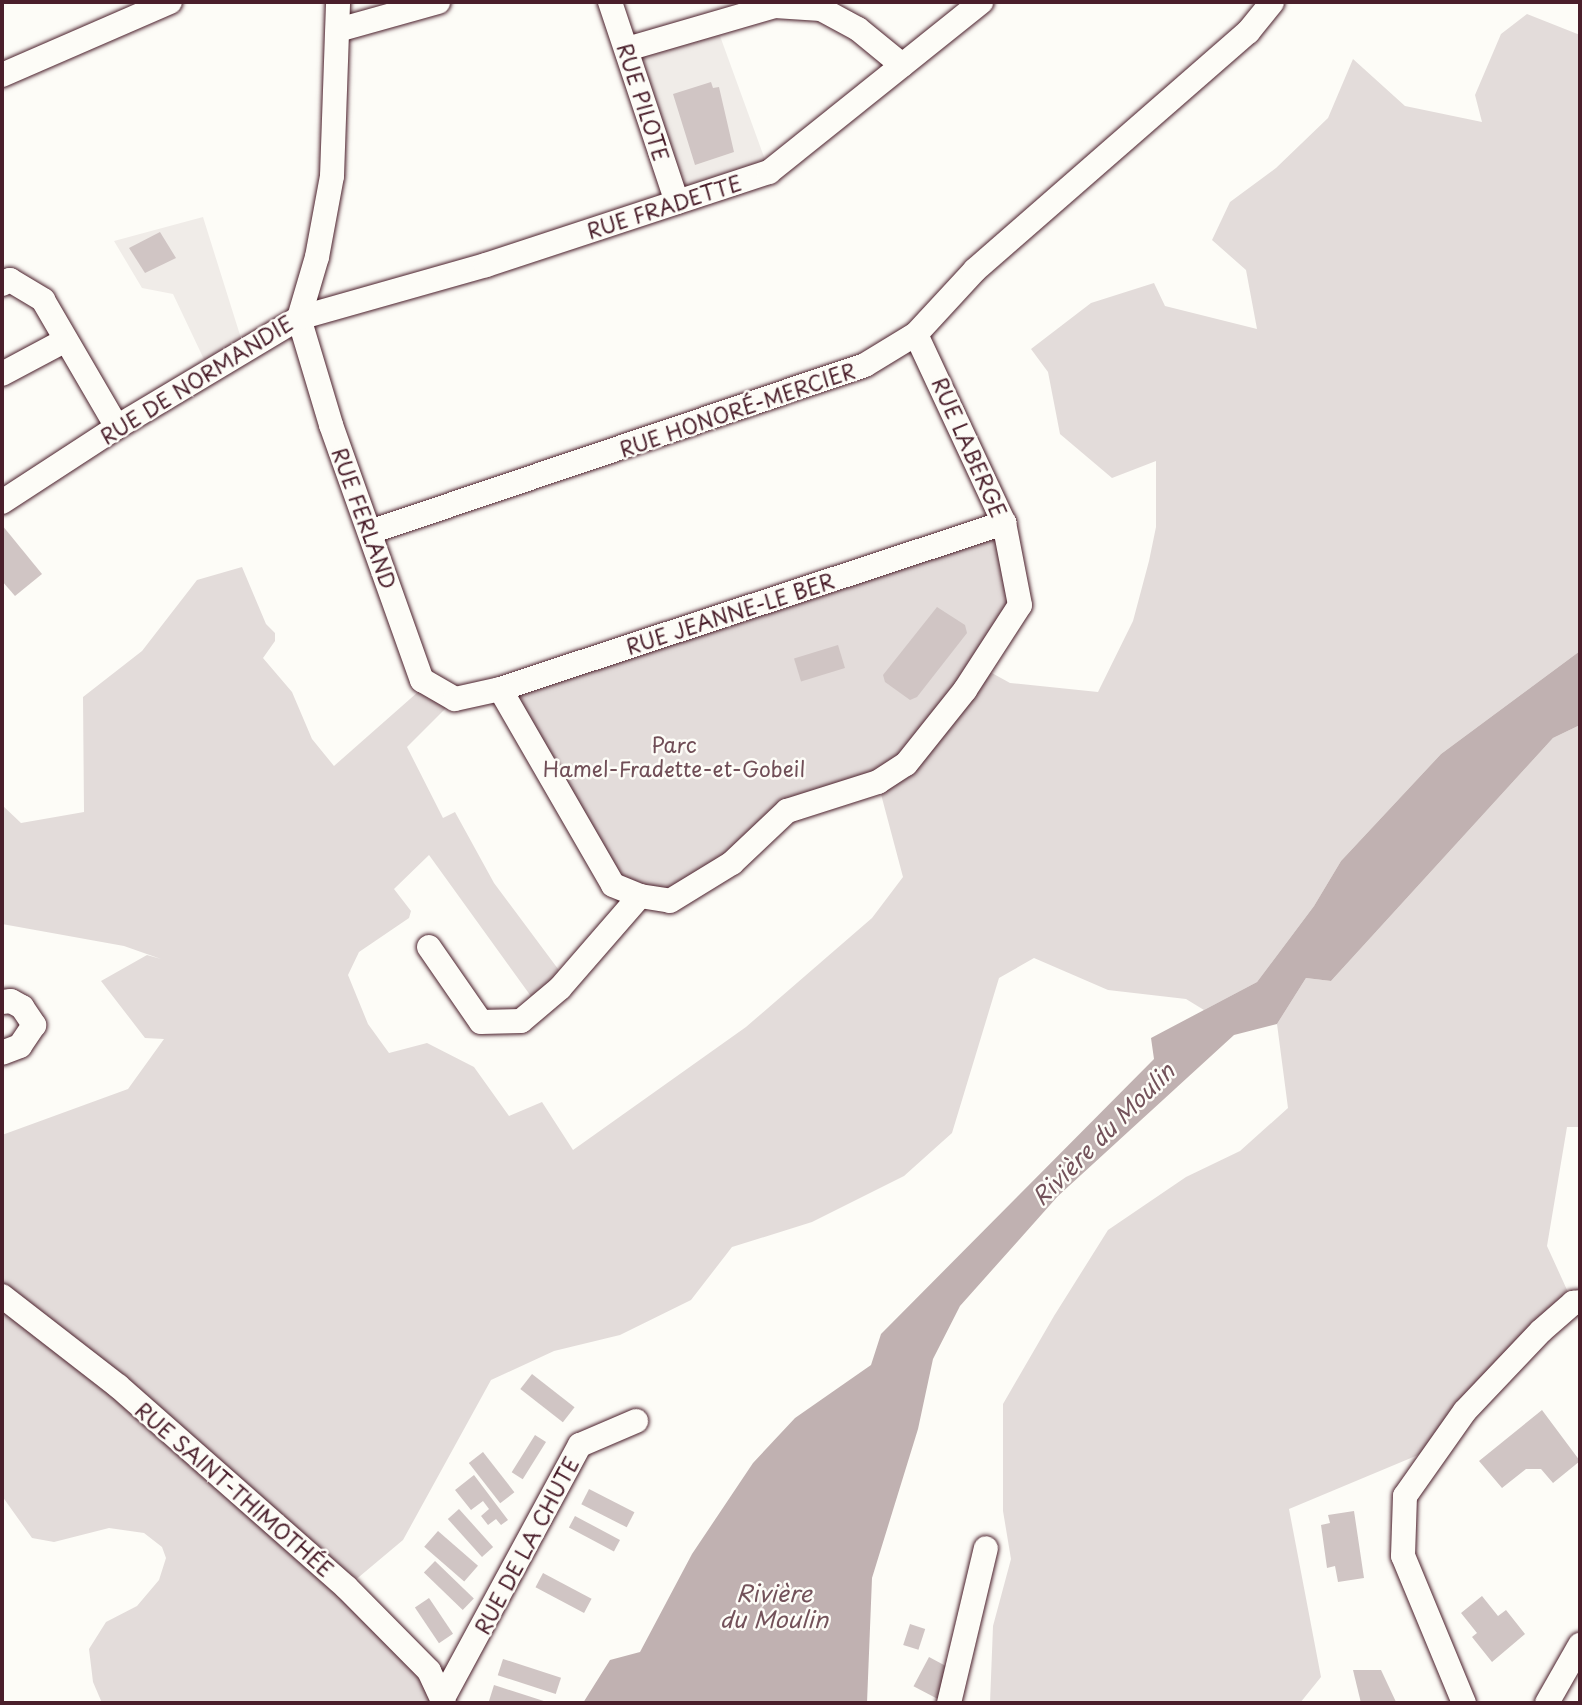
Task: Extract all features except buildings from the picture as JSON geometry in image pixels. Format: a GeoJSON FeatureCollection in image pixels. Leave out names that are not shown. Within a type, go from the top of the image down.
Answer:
{"type":"FeatureCollection","features":[{"type":"Feature","properties":{"kind":"street"},"geometry":{"type":"LineString","coordinates":[[2,75],[170,2]]}},
{"type":"Feature","properties":{"kind":"street","name":"RUE DE NORMANDIE"},"geometry":{"type":"LineString","coordinates":[[2,502],[117,427],[299,318],[317,257],[332,176],[338,2]]}},
{"type":"Feature","properties":{"kind":"street"},"geometry":{"type":"LineString","coordinates":[[338,30],[438,2]]}},
{"type":"Feature","properties":{"kind":"street","name":"RUE PILOTE"},"geometry":{"type":"LineString","coordinates":[[610,2],[677,202]]}},
{"type":"Feature","properties":{"kind":"street","name":"RUE FRADETTE"},"geometry":{"type":"LineString","coordinates":[[299,318],[486,265],[769,172],[981,2]]}},
{"type":"Feature","properties":{"kind":"street","name":"RUE HONORÉ-MERCIER"},"geometry":{"type":"LineString","coordinates":[[370,532],[830,380],[916,334],[975,270],[1248,32],[1271,3]]}},
{"type":"Feature","properties":{"kind":"street"},"geometry":{"type":"LineString","coordinates":[[627,49],[775,6],[810,8],[821,9],[858,29],[902,65]]}},
{"type":"Feature","properties":{"kind":"street"},"geometry":{"type":"LineString","coordinates":[[2,285],[10,280],[29,287],[43,300],[117,427]]}},
{"type":"Feature","properties":{"kind":"street","name":"RUE FERLAND"},"geometry":{"type":"LineString","coordinates":[[299,318],[422,680],[455,699]]}},
{"type":"Feature","properties":{"kind":"street","name":"RUE LABERGE"},"geometry":{"type":"LineString","coordinates":[[640,896],[670,901],[732,863],[787,811],[878,782],[906,764],[965,690],[1020,605],[1004,523],[916,334]]}},
{"type":"Feature","properties":{"kind":"street"},"geometry":{"type":"LineString","coordinates":[[2,374],[66,340]]}},
{"type":"Feature","properties":{"kind":"street","name":"RUE JEANNE-LE BER"},"geometry":{"type":"LineString","coordinates":[[455,699],[500,689],[1004,523]]}},
{"type":"Feature","properties":{"kind":"street"},"geometry":{"type":"LineString","coordinates":[[429,947],[481,1022],[521,1021],[560,988],[640,896],[613,885],[500,689]]}},
{"type":"Feature","properties":{"kind":"street"},"geometry":{"type":"LineString","coordinates":[[2,1002],[11,1001],[22,1007],[34,1026],[20,1046],[2,1054]]}},
{"type":"Feature","properties":{"kind":"street","name":"RUE SAINT-THIMOTHÉE"},"geometry":{"type":"LineString","coordinates":[[2,1296],[118,1386],[346,1587],[429,1671],[444,1701]]}},
{"type":"Feature","properties":{"kind":"street"},"geometry":{"type":"LineString","coordinates":[[1464,1703],[1403,1556],[1405,1496],[1465,1411],[1577,1302]]}},
{"type":"Feature","properties":{"kind":"street","name":"RUE DE LA CHUTE"},"geometry":{"type":"LineString","coordinates":[[444,1701],[580,1446],[636,1421]]}},
{"type":"Feature","properties":{"kind":"street"},"geometry":{"type":"LineString","coordinates":[[949,1703],[986,1548]]}},
{"type":"Feature","properties":{"kind":"street"},"geometry":{"type":"LineString","coordinates":[[1548,1703],[1580,1645]]}},
{"type":"Feature","properties":{"kind":"shaded area"},"geometry":{"type":"Polygon","coordinates":[[[716,25],[769,172],[683,203],[630,56],[716,25]]]}},
{"type":"Feature","properties":{"kind":"shaded area"},"geometry":{"type":"Polygon","coordinates":[[[203,217],[245,351],[210,372],[173,294],[142,288],[114,241],[203,217]]]}},
{"type":"Feature","properties":{"kind":"green space","name":"Parc Hamel-Fradette-et-Gobeil"},"geometry":{"type":"Polygon","coordinates":[[[1527,14],[1580,35],[1580,651],[1441,754],[1341,861],[1314,906],[1257,982],[1204,1010],[1186,999],[1108,990],[1034,958],[999,978],[952,1133],[904,1176],[812,1222],[732,1247],[691,1300],[620,1335],[554,1351],[491,1380],[403,1540],[347,1587],[443,1698],[427,1703],[102,1703],[93,1682],[89,1649],[106,1622],[137,1606],[159,1580],[166,1558],[162,1547],[144,1533],[109,1528],[54,1542],[32,1538],[2,1496],[2,1135],[128,1089],[164,1039],[145,1038],[101,981],[147,955],[161,959],[124,946],[2,924],[2,805],[21,823],[84,812],[83,697],[142,651],[197,580],[242,567],[266,624],[275,633],[275,641],[263,658],[292,692],[312,739],[334,766],[427,684],[455,699],[407,747],[443,818],[455,812],[494,883],[567,981],[538,1006],[429,855],[394,889],[411,911],[409,918],[359,952],[348,975],[368,1024],[389,1053],[427,1043],[474,1067],[509,1116],[542,1102],[573,1150],[746,1027],[872,918],[903,877],[878,783],[809,801],[670,901],[613,885],[500,689],[1004,523],[1020,605],[981,667],[1010,683],[1098,692],[1133,621],[1149,561],[1156,527],[1156,461],[1112,478],[1060,434],[1048,372],[1031,349],[1091,303],[1154,283],[1165,306],[1257,329],[1246,270],[1212,240],[1230,202],[1276,168],[1328,118],[1353,59],[1405,106],[1482,122],[1475,95],[1501,34],[1527,14]]]}},
{"type":"Feature","properties":{"kind":"green space"},"geometry":{"type":"Polygon","coordinates":[[[1580,725],[1580,1127],[1567,1127],[1547,1246],[1573,1303],[1442,1445],[1289,1509],[1321,1677],[1300,1703],[990,1703],[993,1626],[1011,1559],[1003,1511],[1003,1404],[1054,1316],[1108,1230],[1186,1177],[1240,1151],[1288,1108],[1277,1024],[1306,978],[1331,981],[1553,738],[1580,725]]]}},
{"type":"Feature","properties":{"kind":"water","name":"Rivière du Moulin"},"geometry":{"type":"Polygon","coordinates":[[[1580,651],[1580,725],[1553,738],[1331,981],[1306,978],[1277,1024],[1234,1035],[1058,1196],[960,1306],[933,1359],[918,1429],[872,1578],[867,1703],[583,1703],[610,1660],[640,1652],[692,1554],[753,1463],[795,1418],[871,1365],[881,1334],[1154,1059],[1151,1038],[1257,982],[1314,906],[1341,861],[1441,754],[1580,651]]]}}]}
